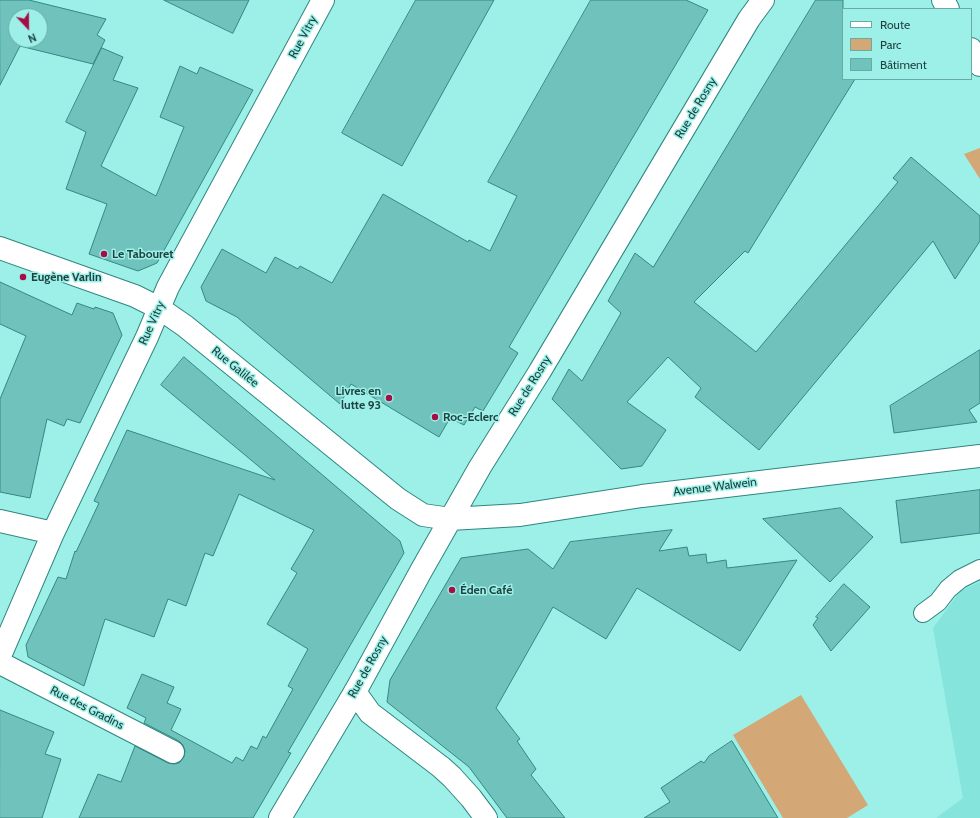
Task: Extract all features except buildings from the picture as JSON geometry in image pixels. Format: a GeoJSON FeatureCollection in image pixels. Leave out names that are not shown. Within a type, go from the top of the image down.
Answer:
{"type":"FeatureCollection","features":[{"type":"Feature","properties":{"kind":"street","name":"Rue Vitry"},"geometry":{"type":"LineString","coordinates":[[0,656],[53,533],[147,337],[168,287],[323,0]]}},
{"type":"Feature","properties":{"kind":"street","name":"Rue de Rosny"},"geometry":{"type":"LineString","coordinates":[[280,818],[355,692],[420,570],[480,467],[536,377],[749,19],[764,0]]}},
{"type":"Feature","properties":{"kind":"street"},"geometry":{"type":"LineString","coordinates":[[972,51],[980,65]]}},
{"type":"Feature","properties":{"kind":"street","name":"Rue Galilée"},"geometry":{"type":"LineString","coordinates":[[0,248],[135,296],[159,308],[185,326],[398,499],[422,515],[450,519]]}},
{"type":"Feature","properties":{"kind":"street","name":"Avenue Walwein"},"geometry":{"type":"LineString","coordinates":[[450,519],[520,515],[642,496],[980,456]]}},
{"type":"Feature","properties":{"kind":"street"},"geometry":{"type":"LineString","coordinates":[[0,521],[53,533]]}},
{"type":"Feature","properties":{"kind":"street","name":"Rue des Gradins"},"geometry":{"type":"LineString","coordinates":[[0,664],[173,752]]}},
{"type":"Feature","properties":{"kind":"street"},"geometry":{"type":"LineString","coordinates":[[355,692],[370,713],[452,777],[471,798],[486,818]]}},
{"type":"Feature","properties":{"kind":"lane"},"geometry":{"type":"LineString","coordinates":[[924,613],[938,602],[948,589],[960,579],[980,569]]}},
{"type":"Feature","properties":{"kind":"shaded area"},"geometry":{"type":"Polygon","coordinates":[[[980,582],[980,818],[936,818],[963,798],[933,628],[961,590],[980,582]]]}},
{"type":"Feature","properties":{"kind":"green space"},"geometry":{"type":"Polygon","coordinates":[[[980,148],[980,179],[964,154],[980,148]]]}},
{"type":"Feature","properties":{"kind":"green space"},"geometry":{"type":"Polygon","coordinates":[[[801,695],[868,805],[847,818],[783,818],[733,735],[801,695]]]}},
{"type":"Feature","properties":{"kind":"place","name":"Le Tabouret"},"geometry":{"type":"Point","coordinates":[104,254]}},
{"type":"Feature","properties":{"kind":"place","name":"Eugène Varlin"},"geometry":{"type":"Point","coordinates":[23,277]}},
{"type":"Feature","properties":{"kind":"place","name":"Livres en lutte 93"},"geometry":{"type":"Point","coordinates":[389,398]}},
{"type":"Feature","properties":{"kind":"place","name":"Roc-Eclerc"},"geometry":{"type":"Point","coordinates":[435,417]}},
{"type":"Feature","properties":{"kind":"place","name":"Éden Café"},"geometry":{"type":"Point","coordinates":[452,590]}}]}
